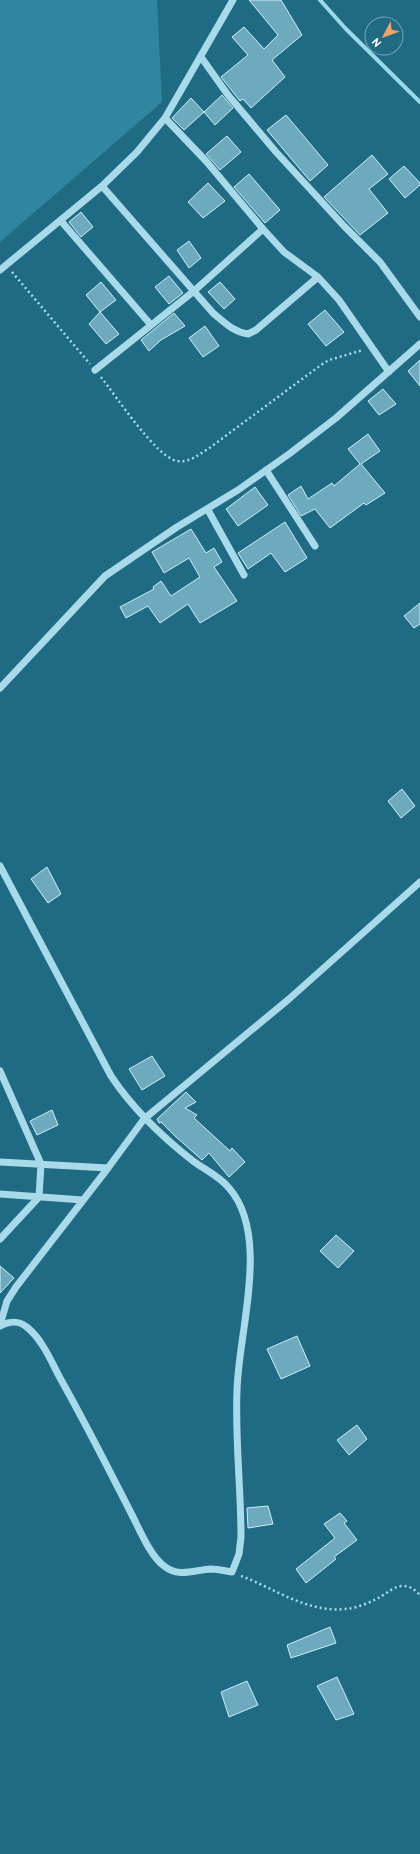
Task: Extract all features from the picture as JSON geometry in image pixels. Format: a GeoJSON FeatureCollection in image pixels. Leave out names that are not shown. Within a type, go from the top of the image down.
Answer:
{"type":"FeatureCollection","features":[{"type":"Feature","properties":{"kind":"street"},"geometry":{"type":"LineString","coordinates":[[3,268],[102,186],[137,152],[165,118],[233,0]]}},
{"type":"Feature","properties":{"kind":"street"},"geometry":{"type":"LineString","coordinates":[[201,57],[228,95],[276,152],[344,226],[380,262],[420,317]]}},
{"type":"Feature","properties":{"kind":"street"},"geometry":{"type":"LineString","coordinates":[[165,118],[206,161],[284,252],[318,277],[339,300],[389,372]]}},
{"type":"Feature","properties":{"kind":"street"},"geometry":{"type":"LineString","coordinates":[[102,186],[213,313],[239,333],[248,334],[269,319],[318,277]]}},
{"type":"Feature","properties":{"kind":"street"},"geometry":{"type":"LineString","coordinates":[[61,221],[151,325]]}},
{"type":"Feature","properties":{"kind":"street"},"geometry":{"type":"LineString","coordinates":[[95,370],[194,291],[263,229]]}},
{"type":"Feature","properties":{"kind":"street"},"geometry":{"type":"LineString","coordinates":[[0,688],[105,576],[177,527],[208,510],[266,470],[336,418],[420,344]]}},
{"type":"Feature","properties":{"kind":"street"},"geometry":{"type":"LineString","coordinates":[[266,470],[315,546]]}},
{"type":"Feature","properties":{"kind":"street"},"geometry":{"type":"LineString","coordinates":[[208,510],[244,575]]}},
{"type":"Feature","properties":{"kind":"street"},"geometry":{"type":"LineString","coordinates":[[0,866],[111,1076],[126,1099],[144,1118],[193,1161],[217,1176],[229,1188],[243,1210],[249,1238],[250,1274],[237,1390],[241,1537],[239,1554],[232,1572],[213,1569],[181,1573],[170,1571],[162,1565],[154,1555],[140,1531],[91,1433],[39,1341],[27,1327],[18,1322],[8,1322],[0,1326]]}},
{"type":"Feature","properties":{"kind":"street"},"geometry":{"type":"LineString","coordinates":[[0,1326],[7,1301],[16,1287],[84,1200],[144,1118],[289,999],[420,882]]}},
{"type":"Feature","properties":{"kind":"street"},"geometry":{"type":"LineString","coordinates":[[0,1071],[41,1164],[38,1197],[0,1240]]}},
{"type":"Feature","properties":{"kind":"street"},"geometry":{"type":"LineString","coordinates":[[0,1162],[108,1168]]}},
{"type":"Feature","properties":{"kind":"street"},"geometry":{"type":"LineString","coordinates":[[0,1194],[84,1200]]}},
{"type":"Feature","properties":{"kind":"path"},"geometry":{"type":"LineString","coordinates":[[3,268],[95,370],[153,445],[175,461],[192,460],[203,453],[321,365],[340,356],[373,347]]}},
{"type":"Feature","properties":{"kind":"path"},"geometry":{"type":"LineString","coordinates":[[232,1572],[287,1597],[311,1606],[344,1609],[362,1606],[402,1586],[410,1587],[420,1595]]}},
{"type":"Feature","properties":{"kind":"shaded area"},"geometry":{"type":"Polygon","coordinates":[[[0,0],[157,0],[162,102],[0,242],[0,0]]]}},
{"type":"Feature","properties":{"kind":"building"},"geometry":{"type":"Polygon","coordinates":[[[249,0],[281,0],[302,35],[272,60],[285,77],[251,108],[243,99],[240,101],[221,77],[248,55],[232,37],[244,27],[264,49],[278,35],[249,0]]]}},
{"type":"Feature","properties":{"kind":"building"},"geometry":{"type":"Polygon","coordinates":[[[222,95],[233,108],[215,125],[204,112],[222,95]]]}},
{"type":"Feature","properties":{"kind":"building"},"geometry":{"type":"Polygon","coordinates":[[[191,98],[204,112],[184,130],[172,118],[191,98]]]}},
{"type":"Feature","properties":{"kind":"building"},"geometry":{"type":"Polygon","coordinates":[[[286,115],[328,165],[310,181],[267,130],[286,115]]]}},
{"type":"Feature","properties":{"kind":"building"},"geometry":{"type":"Polygon","coordinates":[[[227,136],[241,152],[220,170],[206,154],[227,136]]]}},
{"type":"Feature","properties":{"kind":"building"},"geometry":{"type":"Polygon","coordinates":[[[372,155],[388,174],[369,189],[388,213],[360,235],[324,197],[372,155]]]}},
{"type":"Feature","properties":{"kind":"building"},"geometry":{"type":"Polygon","coordinates":[[[404,166],[420,183],[420,185],[405,198],[389,179],[404,166]]]}},
{"type":"Feature","properties":{"kind":"building"},"geometry":{"type":"Polygon","coordinates":[[[249,174],[280,210],[265,223],[234,187],[249,174]]]}},
{"type":"Feature","properties":{"kind":"building"},"geometry":{"type":"Polygon","coordinates":[[[208,183],[225,201],[203,218],[188,202],[208,183]]]}},
{"type":"Feature","properties":{"kind":"building"},"geometry":{"type":"Polygon","coordinates":[[[81,212],[93,227],[81,237],[69,222],[81,212]]]}},
{"type":"Feature","properties":{"kind":"building"},"geometry":{"type":"Polygon","coordinates":[[[189,241],[201,258],[189,268],[177,250],[189,241]]]}},
{"type":"Feature","properties":{"kind":"building"},"geometry":{"type":"Polygon","coordinates":[[[169,276],[183,293],[169,304],[155,287],[169,276]]]}},
{"type":"Feature","properties":{"kind":"building"},"geometry":{"type":"Polygon","coordinates":[[[101,282],[116,300],[100,312],[86,295],[101,282]]]}},
{"type":"Feature","properties":{"kind":"building"},"geometry":{"type":"Polygon","coordinates":[[[220,282],[235,299],[224,309],[208,292],[220,282]]]}},
{"type":"Feature","properties":{"kind":"building"},"geometry":{"type":"Polygon","coordinates":[[[325,310],[344,332],[326,346],[308,324],[325,310]]]}},
{"type":"Feature","properties":{"kind":"building"},"geometry":{"type":"Polygon","coordinates":[[[100,312],[119,334],[106,344],[89,324],[100,312]]]}},
{"type":"Feature","properties":{"kind":"building"},"geometry":{"type":"Polygon","coordinates":[[[174,313],[185,326],[161,340],[149,351],[141,340],[174,313]]]}},
{"type":"Feature","properties":{"kind":"building"},"geometry":{"type":"Polygon","coordinates":[[[205,326],[219,346],[203,357],[189,338],[205,326]]]}},
{"type":"Feature","properties":{"kind":"building"},"geometry":{"type":"Polygon","coordinates":[[[420,360],[420,386],[408,371],[420,360]]]}},
{"type":"Feature","properties":{"kind":"building"},"geometry":{"type":"Polygon","coordinates":[[[383,389],[396,404],[379,415],[368,401],[383,389]]]}},
{"type":"Feature","properties":{"kind":"building"},"geometry":{"type":"Polygon","coordinates":[[[368,434],[380,451],[361,464],[385,493],[366,505],[364,503],[330,528],[315,509],[301,516],[288,495],[301,486],[308,499],[332,483],[334,486],[360,464],[348,449],[368,434]]]}},
{"type":"Feature","properties":{"kind":"building"},"geometry":{"type":"Polygon","coordinates":[[[255,487],[268,505],[238,526],[226,509],[255,487]]]}},
{"type":"Feature","properties":{"kind":"building"},"geometry":{"type":"Polygon","coordinates":[[[285,522],[307,558],[285,572],[271,553],[248,569],[238,553],[285,522]]]}},
{"type":"Feature","properties":{"kind":"building"},"geometry":{"type":"Polygon","coordinates":[[[191,529],[206,553],[214,548],[222,562],[214,567],[237,601],[200,623],[188,604],[160,623],[148,606],[126,618],[120,607],[154,589],[153,587],[161,581],[171,596],[200,577],[189,558],[164,573],[152,552],[191,529]]]}},
{"type":"Feature","properties":{"kind":"building"},"geometry":{"type":"Polygon","coordinates":[[[420,603],[420,624],[414,628],[404,616],[420,603]]]}},
{"type":"Feature","properties":{"kind":"building"},"geometry":{"type":"Polygon","coordinates":[[[402,789],[415,806],[401,818],[388,801],[402,789]]]}},
{"type":"Feature","properties":{"kind":"building"},"geometry":{"type":"Polygon","coordinates":[[[47,867],[61,894],[48,903],[31,879],[47,867]]]}},
{"type":"Feature","properties":{"kind":"building"},"geometry":{"type":"Polygon","coordinates":[[[152,1056],[165,1076],[142,1090],[129,1069],[152,1056]]]}},
{"type":"Feature","properties":{"kind":"building"},"geometry":{"type":"Polygon","coordinates":[[[186,1092],[196,1102],[185,1108],[197,1115],[194,1118],[230,1151],[232,1148],[245,1162],[229,1177],[209,1153],[202,1160],[161,1122],[159,1123],[157,1119],[186,1092]]]}},
{"type":"Feature","properties":{"kind":"building"},"geometry":{"type":"Polygon","coordinates":[[[52,1110],[58,1125],[37,1135],[30,1121],[52,1110]]]}},
{"type":"Feature","properties":{"kind":"building"},"geometry":{"type":"Polygon","coordinates":[[[336,1235],[354,1251],[338,1268],[320,1251],[336,1235]]]}},
{"type":"Feature","properties":{"kind":"building"},"geometry":{"type":"Polygon","coordinates":[[[0,1266],[14,1278],[0,1293],[0,1266]]]}},
{"type":"Feature","properties":{"kind":"building"},"geometry":{"type":"Polygon","coordinates":[[[297,1336],[310,1366],[281,1379],[267,1349],[297,1336]]]}},
{"type":"Feature","properties":{"kind":"building"},"geometry":{"type":"Polygon","coordinates":[[[357,1425],[367,1439],[349,1455],[337,1440],[357,1425]]]}},
{"type":"Feature","properties":{"kind":"building"},"geometry":{"type":"Polygon","coordinates":[[[268,1506],[273,1524],[248,1528],[247,1508],[268,1506]]]}},
{"type":"Feature","properties":{"kind":"building"},"geometry":{"type":"Polygon","coordinates":[[[340,1513],[347,1521],[344,1523],[357,1540],[334,1557],[336,1559],[306,1583],[296,1569],[335,1538],[324,1524],[340,1513]]]}},
{"type":"Feature","properties":{"kind":"building"},"geometry":{"type":"Polygon","coordinates":[[[330,1627],[336,1643],[291,1658],[287,1645],[330,1627]]]}},
{"type":"Feature","properties":{"kind":"building"},"geometry":{"type":"Polygon","coordinates":[[[337,1677],[354,1714],[336,1720],[317,1686],[337,1677]]]}},
{"type":"Feature","properties":{"kind":"building"},"geometry":{"type":"Polygon","coordinates":[[[247,1681],[258,1705],[229,1717],[221,1692],[247,1681]]]}},
{"type":"Feature","properties":{"kind":"waterway"},"geometry":{"type":"LineString","coordinates":[[320,0],[345,28],[420,102]]}}]}
